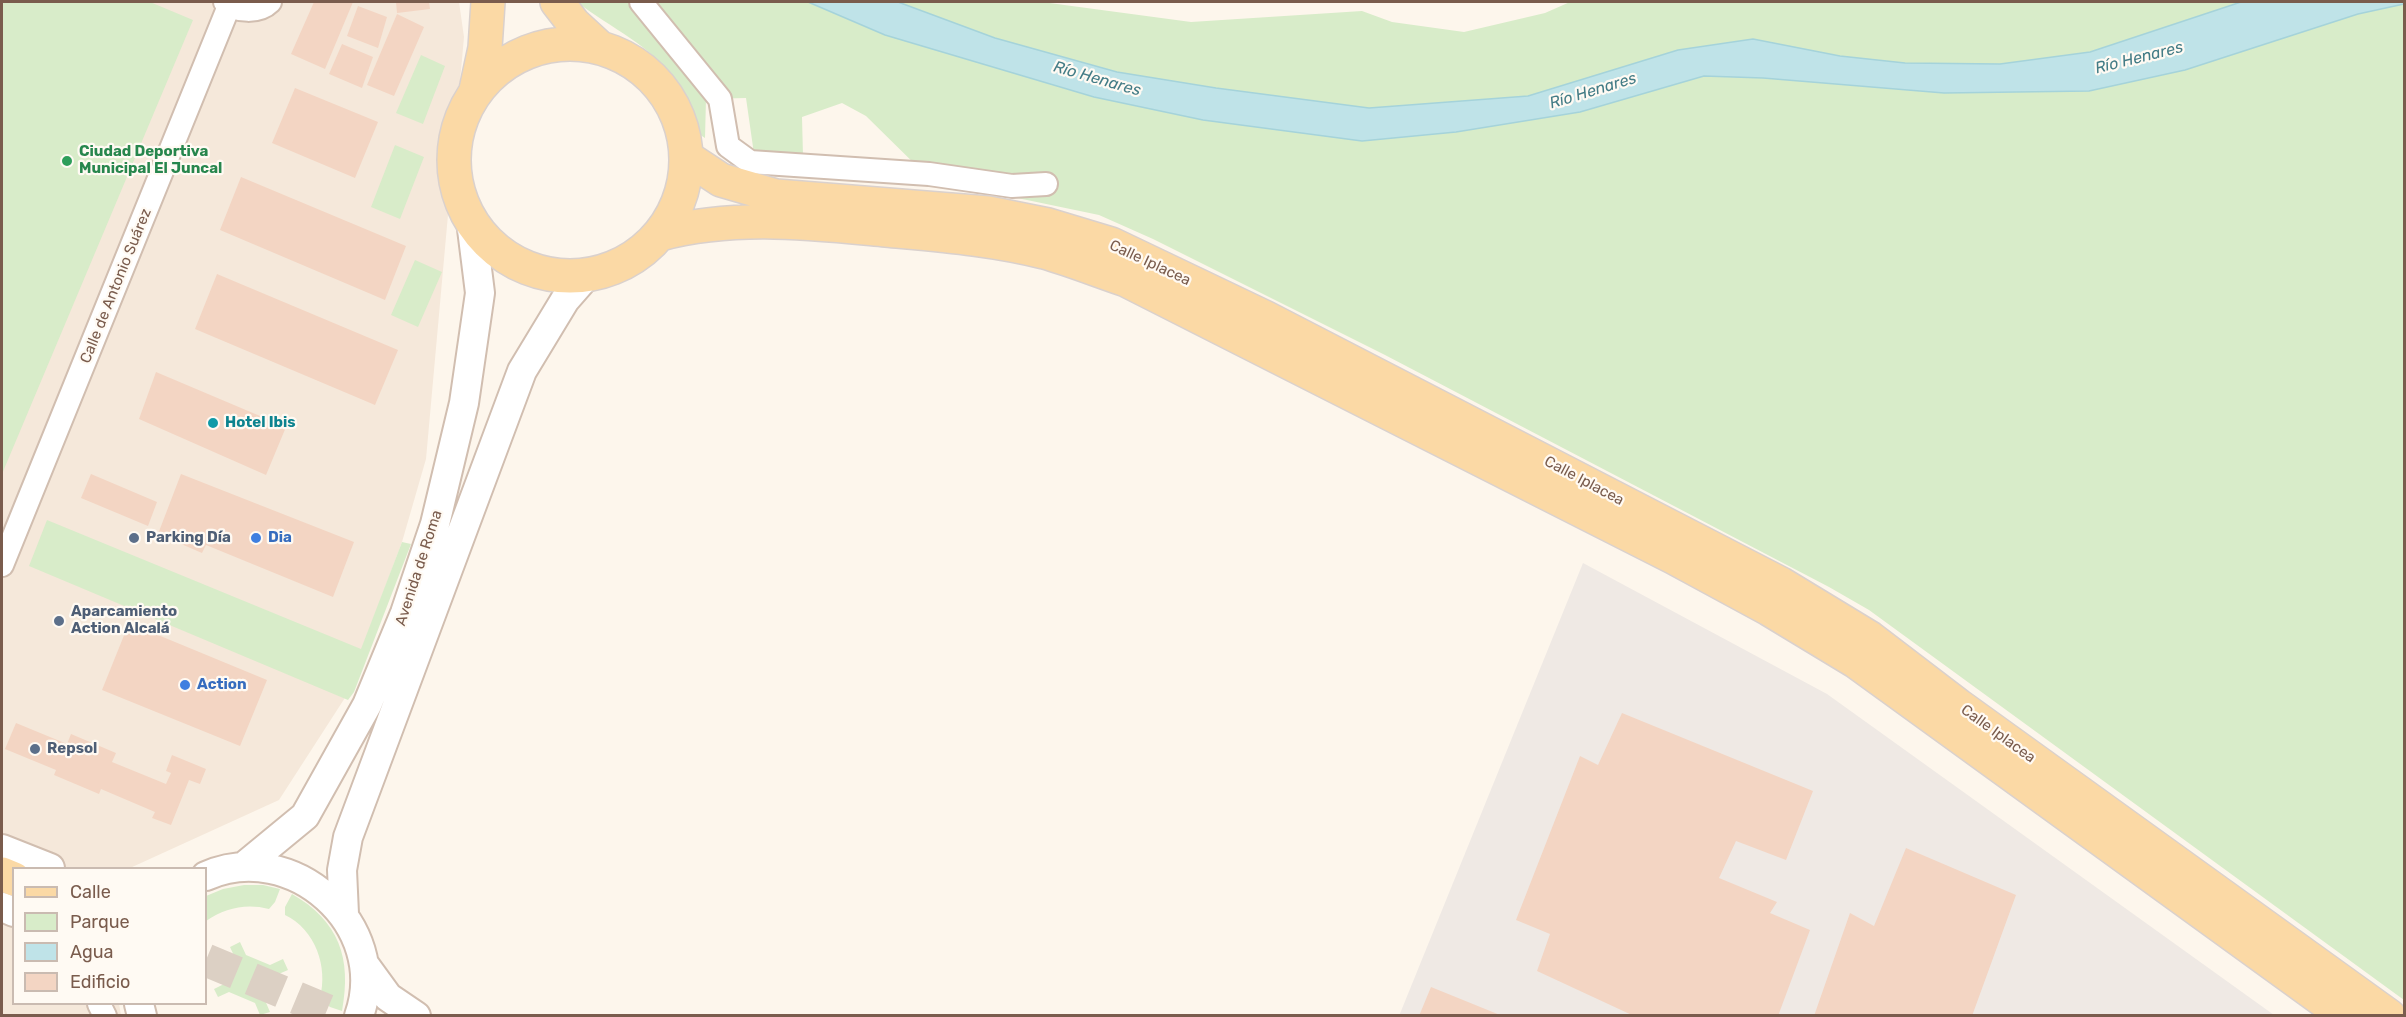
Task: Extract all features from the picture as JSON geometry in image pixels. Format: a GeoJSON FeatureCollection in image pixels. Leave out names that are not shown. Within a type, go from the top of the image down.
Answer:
{"type":"FeatureCollection","features":[{"type":"Feature","properties":{"kind":"main road"},"geometry":{"type":"LineString","coordinates":[[488,2],[485,48],[476,90],[460,121],[453,155],[457,189],[471,222],[501,254],[542,273],[586,276],[627,262],[660,234],[675,211],[684,184],[686,157],[679,120],[661,87],[633,62],[599,47],[574,24],[557,2]]}},
{"type":"Feature","properties":{"kind":"main road"},"geometry":{"type":"LineString","coordinates":[[476,90],[510,59],[553,44],[599,47]]}},
{"type":"Feature","properties":{"kind":"main road","name":"Calle Iplacea"},"geometry":{"type":"LineString","coordinates":[[686,157],[721,180],[776,196],[988,213],[1048,225],[1111,244],[1266,318],[1770,579],[1870,638],[1959,706],[2389,1016]]}},
{"type":"Feature","properties":{"kind":"main road","name":"Calle Iplacea"},"geometry":{"type":"LineString","coordinates":[[660,234],[720,222],[782,221],[964,237],[1044,252],[1126,280],[1673,557],[1769,609],[1864,667],[2345,1016]]}},
{"type":"Feature","properties":{"kind":"street"},"geometry":{"type":"LineString","coordinates":[[227,4],[248,11],[270,2]]}},
{"type":"Feature","properties":{"kind":"street"},"geometry":{"type":"LineString","coordinates":[[641,2],[720,99],[728,146],[750,162],[929,174],[1012,186],[1046,184]]}},
{"type":"Feature","properties":{"kind":"street","name":"Calle de Antonio Suárez"},"geometry":{"type":"LineString","coordinates":[[2,565],[227,4]]}},
{"type":"Feature","properties":{"kind":"street","name":"Avenida de Roma"},"geometry":{"type":"LineString","coordinates":[[243,867],[305,816],[367,705],[405,613],[435,524],[464,402],[480,293],[471,222]]}},
{"type":"Feature","properties":{"kind":"street","name":"Avenida de Roma"},"geometry":{"type":"LineString","coordinates":[[344,914],[342,870],[348,837],[522,370],[565,300],[586,276]]}},
{"type":"Feature","properties":{"kind":"street"},"geometry":{"type":"LineString","coordinates":[[2,849],[47,867]]}},
{"type":"Feature","properties":{"kind":"street"},"geometry":{"type":"LineString","coordinates":[[207,876],[243,867],[281,871],[316,887],[344,914],[357,938],[364,964],[364,1002],[359,1016]]}},
{"type":"Feature","properties":{"kind":"street"},"geometry":{"type":"LineString","coordinates":[[364,964],[388,997],[416,1016]]}},
{"type":"Feature","properties":{"kind":"shaded area"},"geometry":{"type":"Polygon","coordinates":[[[2,2],[459,2],[464,37],[426,459],[402,542],[362,649],[350,690],[279,800],[132,867],[12,867],[12,1005],[119,1005],[121,1015],[2,1016],[2,2]]]}},
{"type":"Feature","properties":{"kind":"shaded area"},"geometry":{"type":"Polygon","coordinates":[[[1583,563],[1827,694],[2274,1015],[1399,1016],[1583,563]]]}},
{"type":"Feature","properties":{"kind":"green space","name":"Ciudad Deportiva Municipal El Juncal"},"geometry":{"type":"Polygon","coordinates":[[[2,2],[150,2],[193,20],[2,474],[2,2]]]}},
{"type":"Feature","properties":{"kind":"green space"},"geometry":{"type":"Polygon","coordinates":[[[577,2],[1042,2],[1191,22],[1362,11],[1392,22],[1464,32],[1545,13],[1570,2],[2404,2],[2404,1000],[1869,610],[1829,587],[1385,355],[1153,239],[1099,215],[931,180],[866,116],[842,103],[802,117],[803,156],[754,154],[746,98],[706,99],[705,138],[694,127],[681,89],[667,69],[643,48],[577,2]]]}},
{"type":"Feature","properties":{"kind":"green space"},"geometry":{"type":"Polygon","coordinates":[[[421,55],[445,66],[423,124],[396,113],[421,55]]]}},
{"type":"Feature","properties":{"kind":"green space"},"geometry":{"type":"Polygon","coordinates":[[[395,145],[424,157],[400,219],[371,207],[395,145]]]}},
{"type":"Feature","properties":{"kind":"green space"},"geometry":{"type":"Polygon","coordinates":[[[415,260],[442,272],[418,327],[391,315],[415,260]]]}},
{"type":"Feature","properties":{"kind":"green space"},"geometry":{"type":"Polygon","coordinates":[[[47,520],[361,649],[402,542],[411,544],[354,692],[348,700],[29,566],[47,520]]]}},
{"type":"Feature","properties":{"kind":"green space"},"geometry":{"type":"Polygon","coordinates":[[[244,885],[263,885],[280,889],[275,902],[269,909],[236,908],[207,920],[207,896],[223,889],[244,885]]]}},
{"type":"Feature","properties":{"kind":"green space"},"geometry":{"type":"Polygon","coordinates":[[[292,894],[321,916],[338,943],[345,974],[342,1011],[330,1007],[320,998],[322,974],[317,951],[305,930],[285,915],[285,907],[292,894]]]}},
{"type":"Feature","properties":{"kind":"green space"},"geometry":{"type":"Polygon","coordinates":[[[240,942],[246,955],[270,965],[283,959],[288,970],[274,976],[264,998],[270,1012],[260,1015],[255,1003],[229,992],[218,997],[214,989],[226,983],[236,960],[230,947],[240,942]]]}},
{"type":"Feature","properties":{"kind":"water","name":"Río Henares"},"geometry":{"type":"Polygon","coordinates":[[[808,2],[898,2],[995,38],[1117,72],[1216,88],[1369,108],[1528,96],[1678,50],[1753,39],[1840,56],[1905,63],[2000,64],[2090,52],[2241,2],[2404,2],[2404,4],[2358,14],[2185,70],[2089,91],[1944,93],[1763,78],[1704,76],[1580,112],[1456,132],[1362,141],[1203,120],[1094,97],[885,35],[808,2]]]}},
{"type":"Feature","properties":{"kind":"building"},"geometry":{"type":"Polygon","coordinates":[[[314,2],[353,2],[325,69],[291,54],[314,2]]]}},
{"type":"Feature","properties":{"kind":"building"},"geometry":{"type":"Polygon","coordinates":[[[396,2],[429,2],[430,9],[397,13],[396,2]]]}},
{"type":"Feature","properties":{"kind":"building"},"geometry":{"type":"Polygon","coordinates":[[[358,6],[387,17],[378,48],[347,36],[358,6]]]}},
{"type":"Feature","properties":{"kind":"building"},"geometry":{"type":"Polygon","coordinates":[[[397,14],[424,27],[394,96],[367,85],[397,14]]]}},
{"type":"Feature","properties":{"kind":"building"},"geometry":{"type":"Polygon","coordinates":[[[342,44],[373,57],[362,88],[329,74],[342,44]]]}},
{"type":"Feature","properties":{"kind":"building"},"geometry":{"type":"Polygon","coordinates":[[[295,88],[378,122],[355,178],[272,143],[295,88]]]}},
{"type":"Feature","properties":{"kind":"building"},"geometry":{"type":"Polygon","coordinates":[[[241,177],[406,246],[385,300],[220,230],[241,177]]]}},
{"type":"Feature","properties":{"kind":"building"},"geometry":{"type":"Polygon","coordinates":[[[217,274],[398,350],[375,405],[195,329],[217,274]]]}},
{"type":"Feature","properties":{"kind":"building","name":"Hotel Ibis"},"geometry":{"type":"Polygon","coordinates":[[[156,372],[286,427],[266,475],[139,419],[156,372]]]}},
{"type":"Feature","properties":{"kind":"building"},"geometry":{"type":"Polygon","coordinates":[[[91,474],[157,502],[148,526],[81,498],[91,474]]]}},
{"type":"Feature","properties":{"kind":"building","name":"Dia"},"geometry":{"type":"Polygon","coordinates":[[[181,474],[354,542],[333,597],[206,545],[202,553],[158,534],[181,474]]]}},
{"type":"Feature","properties":{"kind":"building","name":"Action"},"geometry":{"type":"Polygon","coordinates":[[[129,623],[267,680],[240,746],[102,690],[129,623]]]}},
{"type":"Feature","properties":{"kind":"building"},"geometry":{"type":"Polygon","coordinates":[[[1622,713],[1813,791],[1786,860],[1736,841],[1719,878],[1777,902],[1770,913],[1810,930],[1778,1016],[1634,1016],[1537,971],[1550,934],[1516,920],[1580,756],[1598,765],[1622,713]]]}},
{"type":"Feature","properties":{"kind":"building"},"geometry":{"type":"Polygon","coordinates":[[[16,723],[67,744],[71,734],[116,753],[112,762],[166,784],[171,773],[166,771],[172,755],[206,769],[200,784],[189,780],[171,825],[152,818],[155,812],[101,789],[99,794],[54,775],[56,770],[5,749],[16,723]]]}},
{"type":"Feature","properties":{"kind":"building"},"geometry":{"type":"Polygon","coordinates":[[[1906,848],[2016,895],[1972,1016],[1814,1016],[1850,913],[1874,926],[1906,848]]]}},
{"type":"Feature","properties":{"kind":"building"},"geometry":{"type":"Polygon","coordinates":[[[1431,987],[1500,1015],[1500,1016],[1419,1016],[1431,987]]]}},
{"type":"Feature","properties":{"kind":"tunnel"},"geometry":{"type":"LineString","coordinates":[[207,960],[340,1016]]}},
{"type":"Feature","properties":{"kind":"place","name":"Ciudad Deportiva Municipal El Juncal"},"geometry":{"type":"Point","coordinates":[67,161]}},
{"type":"Feature","properties":{"kind":"place","name":"Hotel Ibis"},"geometry":{"type":"Point","coordinates":[213,423]}},
{"type":"Feature","properties":{"kind":"place","name":"Parking Día"},"geometry":{"type":"Point","coordinates":[134,538]}},
{"type":"Feature","properties":{"kind":"place","name":"Dia"},"geometry":{"type":"Point","coordinates":[256,538]}},
{"type":"Feature","properties":{"kind":"place","name":"Aparcamiento Action Alcalá"},"geometry":{"type":"Point","coordinates":[59,621]}},
{"type":"Feature","properties":{"kind":"place","name":"Action"},"geometry":{"type":"Point","coordinates":[185,685]}},
{"type":"Feature","properties":{"kind":"place","name":"Repsol"},"geometry":{"type":"Point","coordinates":[35,749]}}]}
